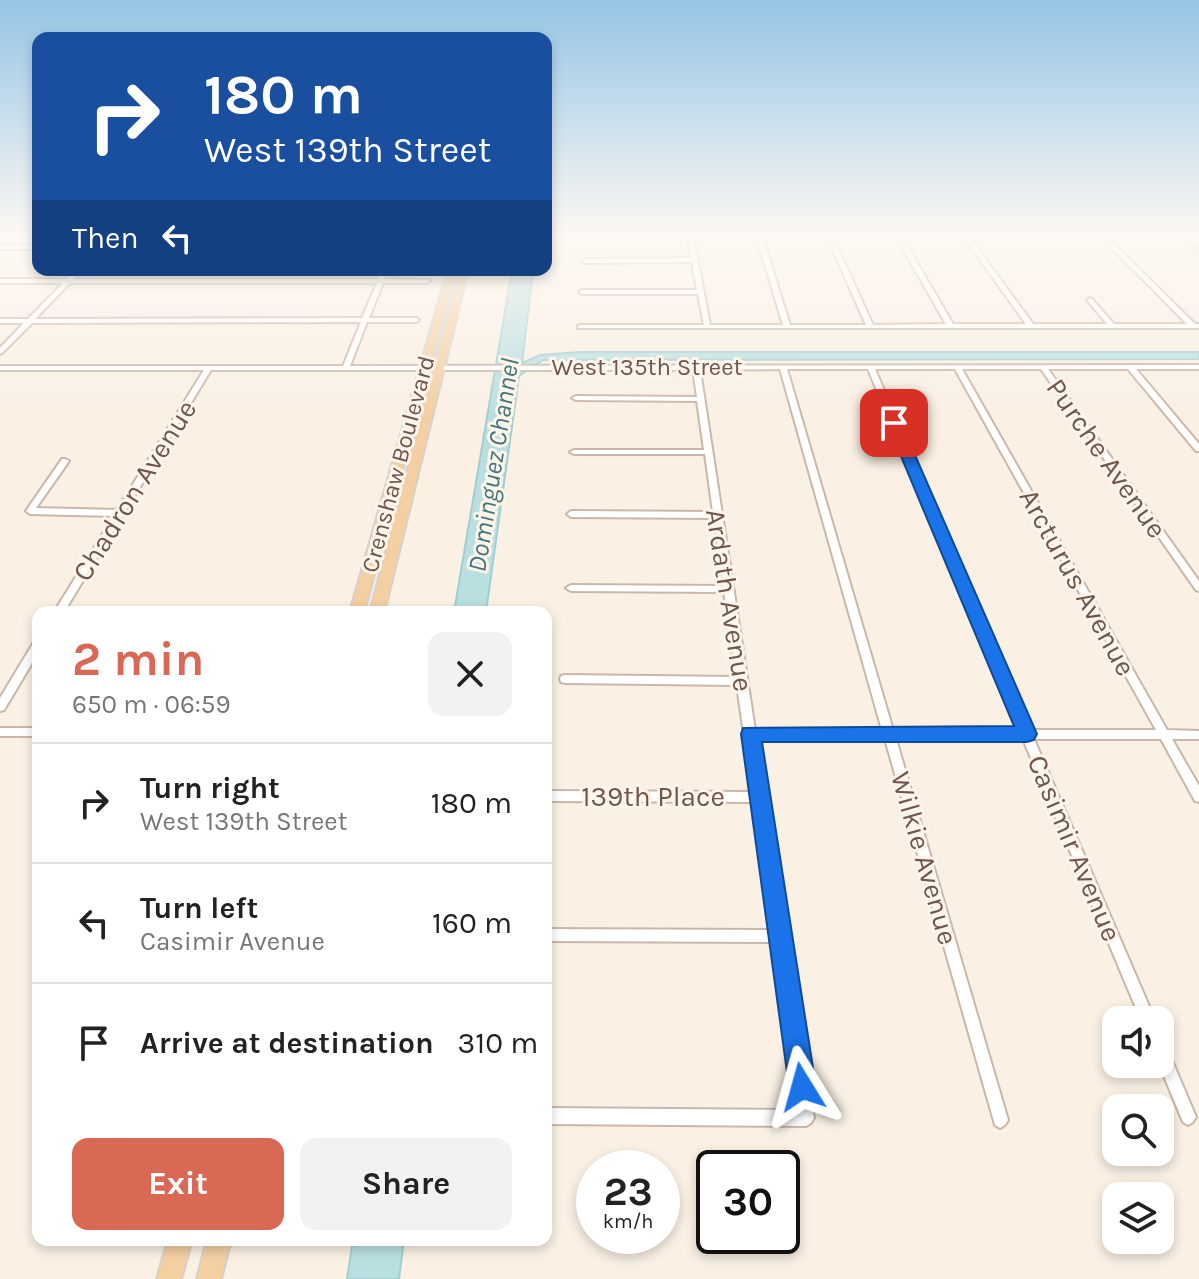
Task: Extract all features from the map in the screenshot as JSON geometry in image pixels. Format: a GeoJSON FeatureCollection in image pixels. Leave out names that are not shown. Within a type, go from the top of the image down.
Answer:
{"type":"FeatureCollection","features":[{"type":"Feature","properties":{"kind":"main road","name":"Crenshaw Boulevard"},"geometry":{"type":"LineString","coordinates":[[359,606],[445,295]]}},
{"type":"Feature","properties":{"kind":"main road","name":"Crenshaw Boulevard"},"geometry":{"type":"LineString","coordinates":[[379,606],[457,295]]}},
{"type":"Feature","properties":{"kind":"main road"},"geometry":{"type":"LineString","coordinates":[[406,432],[423,432]]}},
{"type":"Feature","properties":{"kind":"main road"},"geometry":{"type":"LineString","coordinates":[[372,557],[392,557]]}},
{"type":"Feature","properties":{"kind":"main road"},"geometry":{"type":"LineString","coordinates":[[169,1279],[178,1246]]}},
{"type":"Feature","properties":{"kind":"main road"},"geometry":{"type":"LineString","coordinates":[[209,1279],[217,1246]]}},
{"type":"Feature","properties":{"kind":"street"},"geometry":{"type":"LineString","coordinates":[[0,352],[56,295]]}},
{"type":"Feature","properties":{"kind":"street"},"geometry":{"type":"LineString","coordinates":[[346,367],[375,295]]}},
{"type":"Feature","properties":{"kind":"street"},"geometry":{"type":"LineString","coordinates":[[701,295],[707,326]]}},
{"type":"Feature","properties":{"kind":"street"},"geometry":{"type":"LineString","coordinates":[[777,295],[787,326]]}},
{"type":"Feature","properties":{"kind":"street"},"geometry":{"type":"LineString","coordinates":[[856,295],[870,326]]}},
{"type":"Feature","properties":{"kind":"street"},"geometry":{"type":"LineString","coordinates":[[932,295],[950,325]]}},
{"type":"Feature","properties":{"kind":"street"},"geometry":{"type":"LineString","coordinates":[[1008,295],[1031,326]]}},
{"type":"Feature","properties":{"kind":"street"},"geometry":{"type":"LineString","coordinates":[[1164,295],[1196,326]]}},
{"type":"Feature","properties":{"kind":"street"},"geometry":{"type":"LineString","coordinates":[[1090,300],[1112,326]]}},
{"type":"Feature","properties":{"kind":"street"},"geometry":{"type":"LineString","coordinates":[[0,321],[416,320]]}},
{"type":"Feature","properties":{"kind":"street"},"geometry":{"type":"LineString","coordinates":[[580,327],[1196,326]]}},
{"type":"Feature","properties":{"kind":"street","name":"Chadron Avenue"},"geometry":{"type":"LineString","coordinates":[[63,606],[209,367]]}},
{"type":"Feature","properties":{"kind":"street","name":"Ardath Avenue"},"geometry":{"type":"LineString","coordinates":[[552,1116],[806,1118],[696,367]]}},
{"type":"Feature","properties":{"kind":"street","name":"Wilkie Avenue"},"geometry":{"type":"LineString","coordinates":[[783,367],[1000,1120]]}},
{"type":"Feature","properties":{"kind":"street","name":"Casimir Avenue"},"geometry":{"type":"LineString","coordinates":[[870,367],[1142,1006]]}},
{"type":"Feature","properties":{"kind":"street","name":"Arcturus Avenue"},"geometry":{"type":"LineString","coordinates":[[957,367],[1199,797]]}},
{"type":"Feature","properties":{"kind":"street","name":"Purche Avenue"},"geometry":{"type":"LineString","coordinates":[[1043,367],[1199,588]]}},
{"type":"Feature","properties":{"kind":"street"},"geometry":{"type":"LineString","coordinates":[[1130,367],[1199,449]]}},
{"type":"Feature","properties":{"kind":"street","name":"West 135th Street"},"geometry":{"type":"LineString","coordinates":[[0,368],[1199,367]]}},
{"type":"Feature","properties":{"kind":"street"},"geometry":{"type":"LineString","coordinates":[[576,398],[700,399]]}},
{"type":"Feature","properties":{"kind":"street"},"geometry":{"type":"LineString","coordinates":[[574,452],[708,452]]}},
{"type":"Feature","properties":{"kind":"street"},"geometry":{"type":"LineString","coordinates":[[65,461],[30,511],[120,513]]}},
{"type":"Feature","properties":{"kind":"street"},"geometry":{"type":"LineString","coordinates":[[571,514],[717,515]]}},
{"type":"Feature","properties":{"kind":"street"},"geometry":{"type":"LineString","coordinates":[[571,588],[729,589]]}},
{"type":"Feature","properties":{"kind":"street"},"geometry":{"type":"LineString","coordinates":[[0,707],[32,655]]}},
{"type":"Feature","properties":{"kind":"street"},"geometry":{"type":"LineString","coordinates":[[565,679],[742,681]]}},
{"type":"Feature","properties":{"kind":"street"},"geometry":{"type":"LineString","coordinates":[[0,732],[32,732]]}},
{"type":"Feature","properties":{"kind":"street"},"geometry":{"type":"LineString","coordinates":[[751,734],[1199,735]]}},
{"type":"Feature","properties":{"kind":"street","name":"139th Place"},"geometry":{"type":"LineString","coordinates":[[552,796],[760,797]]}},
{"type":"Feature","properties":{"kind":"street"},"geometry":{"type":"LineString","coordinates":[[552,935],[780,936]]}},
{"type":"Feature","properties":{"kind":"street"},"geometry":{"type":"LineString","coordinates":[[1172,1078],[1188,1117]]}},
{"type":"Feature","properties":{"kind":"water","name":"Dominguez Channel"},"geometry":{"type":"Polygon","coordinates":[[[508,295],[530,295],[522,363],[540,355],[579,352],[1199,352],[1199,359],[543,360],[519,376],[487,606],[455,606],[508,295]]]}},
{"type":"Feature","properties":{"kind":"water"},"geometry":{"type":"Polygon","coordinates":[[[352,1246],[403,1246],[399,1279],[347,1279],[352,1246]]]}},
{"type":"Feature","properties":{"kind":"route"},"geometry":{"type":"LineString","coordinates":[[802,1087],[751,734],[1027,734],[894,423]]}}]}
